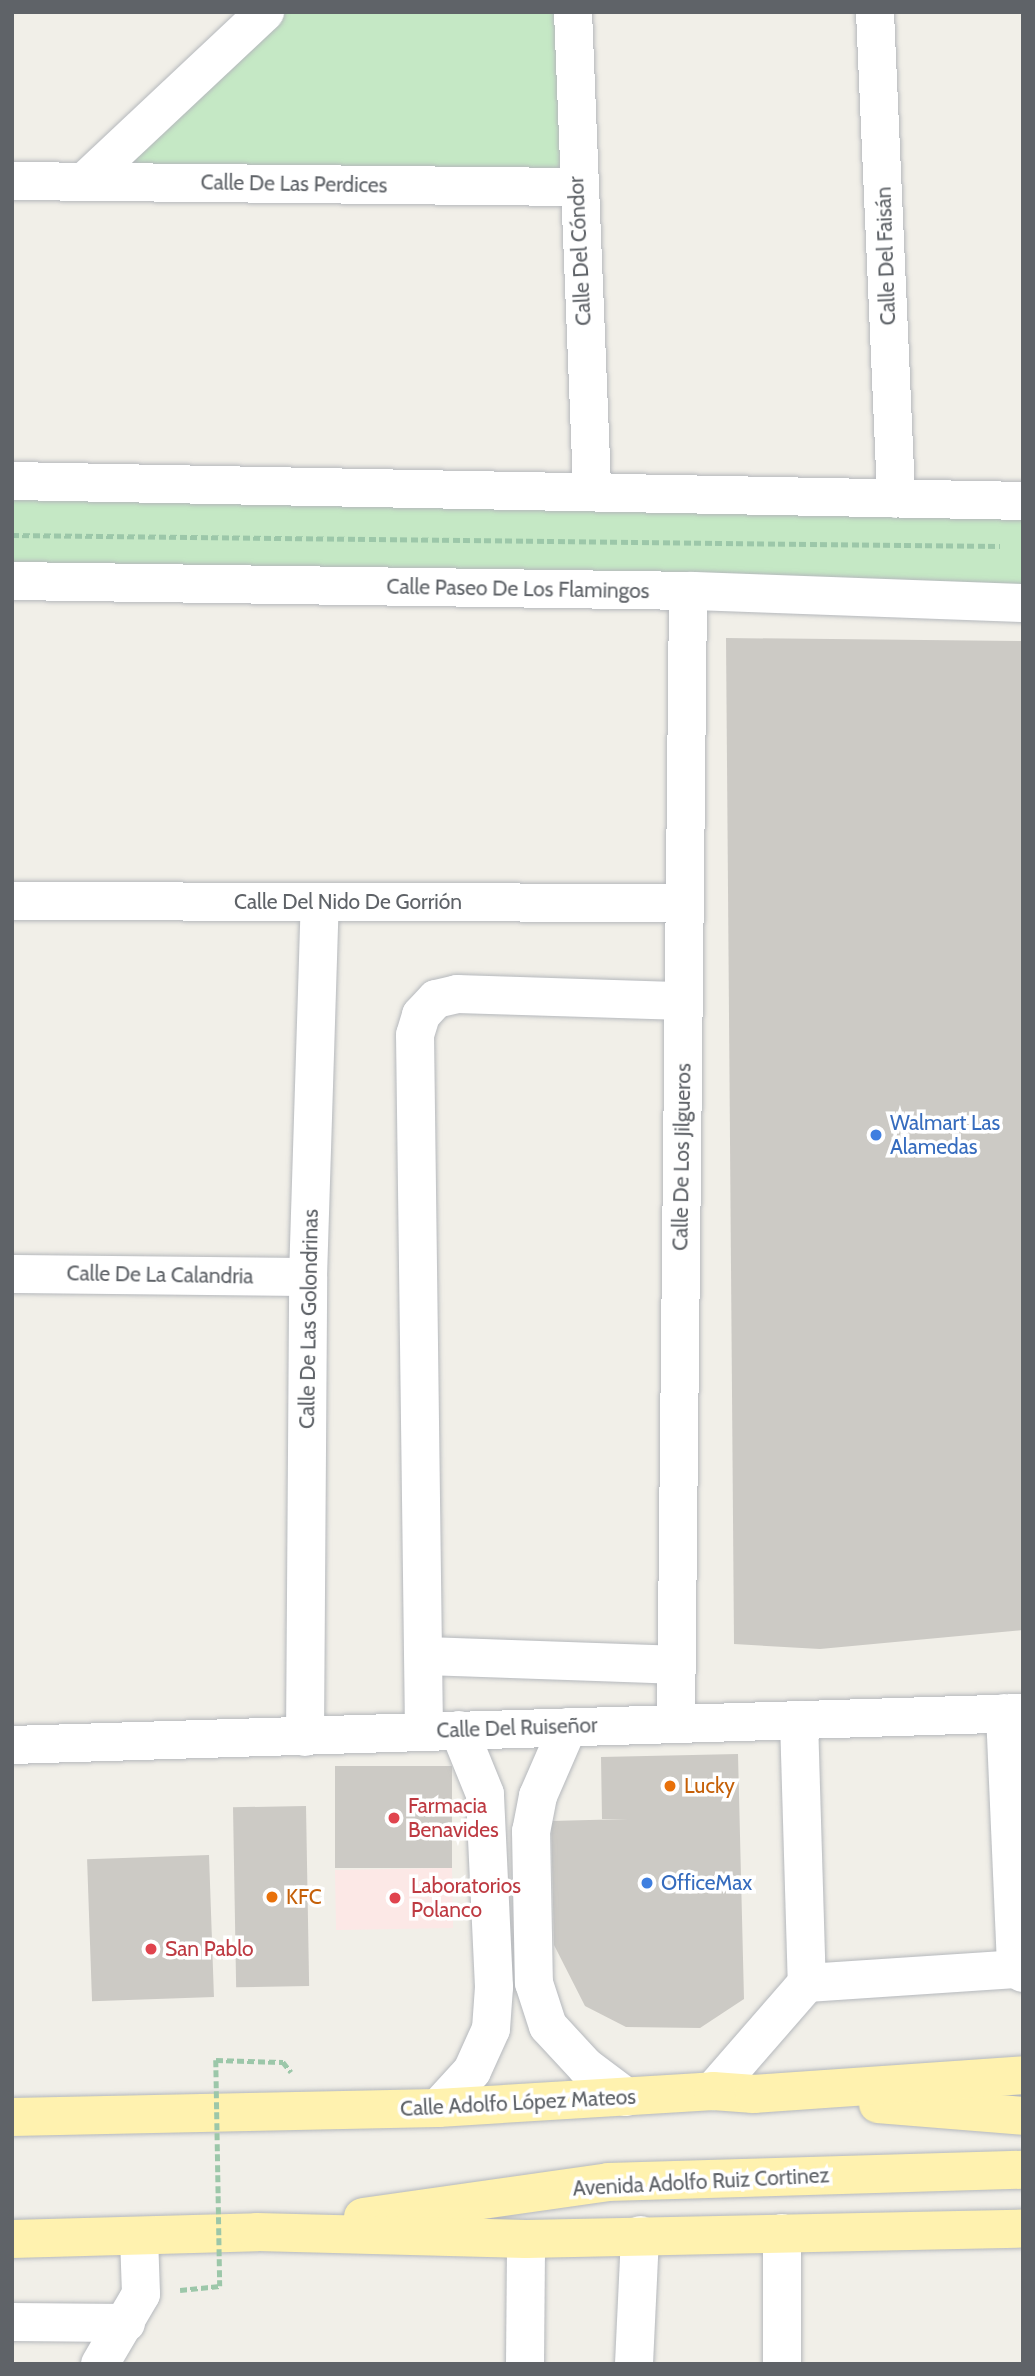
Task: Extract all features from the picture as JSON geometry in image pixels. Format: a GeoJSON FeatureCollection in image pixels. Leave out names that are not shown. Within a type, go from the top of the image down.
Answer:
{"type":"FeatureCollection","features":[{"type":"Feature","properties":{"kind":"main road","name":"Calle Adolfo López Mateos"},"geometry":{"type":"LineString","coordinates":[[12,2117],[438,2108],[713,2091],[754,2094],[1023,2075]]}},
{"type":"Feature","properties":{"kind":"main road"},"geometry":{"type":"LineString","coordinates":[[754,2094],[1023,2116]]}},
{"type":"Feature","properties":{"kind":"main road","name":"Avenida Adolfo Ruiz Cortinez"},"geometry":{"type":"LineString","coordinates":[[257,2232],[608,2182],[1023,2170]]}},
{"type":"Feature","properties":{"kind":"main road"},"geometry":{"type":"LineString","coordinates":[[12,2239],[139,2238],[257,2232],[526,2239],[1023,2229]]}},
{"type":"Feature","properties":{"kind":"street"},"geometry":{"type":"LineString","coordinates":[[85,181],[265,12]]}},
{"type":"Feature","properties":{"kind":"street","name":"Calle Del Cóndor"},"geometry":{"type":"LineString","coordinates":[[573,12],[577,187],[592,489]]}},
{"type":"Feature","properties":{"kind":"street","name":"Calle Del Faisán"},"geometry":{"type":"LineString","coordinates":[[875,12],[896,499]]}},
{"type":"Feature","properties":{"kind":"street","name":"Calle De Las Perdices"},"geometry":{"type":"LineString","coordinates":[[12,181],[577,187]]}},
{"type":"Feature","properties":{"kind":"street"},"geometry":{"type":"LineString","coordinates":[[12,481],[592,489],[1023,501]]}},
{"type":"Feature","properties":{"kind":"street","name":"Calle Paseo De Los Flamingos"},"geometry":{"type":"LineString","coordinates":[[12,581],[688,591],[1023,603]]}},
{"type":"Feature","properties":{"kind":"street","name":"Calle De Los Jilgueros"},"geometry":{"type":"LineString","coordinates":[[676,1723],[688,591]]}},
{"type":"Feature","properties":{"kind":"street","name":"Calle Del Nido De Gorrión"},"geometry":{"type":"LineString","coordinates":[[12,901],[685,904]]}},
{"type":"Feature","properties":{"kind":"street","name":"Calle De Las Golondrinas"},"geometry":{"type":"LineString","coordinates":[[305,1737],[308,1277],[320,902]]}},
{"type":"Feature","properties":{"kind":"street"},"geometry":{"type":"LineString","coordinates":[[438,2108],[472,2071],[491,2029],[489,1826],[485,1794],[441,1730],[424,1656],[415,1035],[421,1014],[436,999],[457,994],[684,1001]]}},
{"type":"Feature","properties":{"kind":"street","name":"Calle De La Calandria"},"geometry":{"type":"LineString","coordinates":[[12,1274],[308,1277]]}},
{"type":"Feature","properties":{"kind":"street"},"geometry":{"type":"LineString","coordinates":[[424,1656],[676,1665]]}},
{"type":"Feature","properties":{"kind":"street"},"geometry":{"type":"LineString","coordinates":[[807,1983],[1019,1971],[1014,1713]]}},
{"type":"Feature","properties":{"kind":"street","name":"Calle Del Ruiseñor"},"geometry":{"type":"LineString","coordinates":[[12,1745],[1014,1713]]}},
{"type":"Feature","properties":{"kind":"street"},"geometry":{"type":"LineString","coordinates":[[713,2091],[807,1983],[799,1720]]}},
{"type":"Feature","properties":{"kind":"street"},"geometry":{"type":"LineString","coordinates":[[568,1727],[538,1796],[531,1831],[534,1983],[548,2026],[586,2067],[626,2097]]}},
{"type":"Feature","properties":{"kind":"street"},"geometry":{"type":"LineString","coordinates":[[491,2029],[548,2026]]}},
{"type":"Feature","properties":{"kind":"street"},"geometry":{"type":"LineString","coordinates":[[782,2232],[782,2364]]}},
{"type":"Feature","properties":{"kind":"street"},"geometry":{"type":"LineString","coordinates":[[634,2364],[640,2235]]}},
{"type":"Feature","properties":{"kind":"street"},"geometry":{"type":"LineString","coordinates":[[100,2364],[141,2294],[139,2238]]}},
{"type":"Feature","properties":{"kind":"street"},"geometry":{"type":"LineString","coordinates":[[525,2364],[526,2239]]}},
{"type":"Feature","properties":{"kind":"street"},"geometry":{"type":"LineString","coordinates":[[12,2322],[126,2323]]}},
{"type":"Feature","properties":{"kind":"path"},"geometry":{"type":"LineString","coordinates":[[12,535],[1000,546]]}},
{"type":"Feature","properties":{"kind":"path"},"geometry":{"type":"LineString","coordinates":[[168,2292],[220,2286],[216,2060],[283,2062]]}},
{"type":"Feature","properties":{"kind":"shaded area","name":"Laboratorios Polanco"},"geometry":{"type":"Polygon","coordinates":[[[452,1868],[453,1928],[336,1930],[335,1870],[452,1868]]]}},
{"type":"Feature","properties":{"kind":"green space"},"geometry":{"type":"Polygon","coordinates":[[[265,12],[573,12],[577,187],[85,181],[265,12]]]}},
{"type":"Feature","properties":{"kind":"green space"},"geometry":{"type":"Polygon","coordinates":[[[12,482],[1023,500],[1021,599],[12,581],[12,482]]]}},
{"type":"Feature","properties":{"kind":"building","name":"Walmart Las Alamedas"},"geometry":{"type":"Polygon","coordinates":[[[726,638],[1023,641],[1023,1630],[820,1649],[734,1644],[726,638]]]}},
{"type":"Feature","properties":{"kind":"building","name":"OfficeMax"},"geometry":{"type":"Polygon","coordinates":[[[738,1754],[744,1999],[700,2028],[626,2027],[585,2006],[554,1945],[551,1821],[628,1819],[602,1819],[601,1757],[738,1754]]]}},
{"type":"Feature","properties":{"kind":"building","name":"Farmacia Benavides"},"geometry":{"type":"Polygon","coordinates":[[[335,1766],[452,1766],[452,1868],[335,1868],[335,1766]]]}},
{"type":"Feature","properties":{"kind":"building","name":"KFC"},"geometry":{"type":"Polygon","coordinates":[[[306,1806],[309,1986],[236,1987],[233,1807],[306,1806]]]}},
{"type":"Feature","properties":{"kind":"building","name":"San Pablo"},"geometry":{"type":"Polygon","coordinates":[[[209,1855],[214,1997],[92,2001],[87,1859],[209,1855]]]}},
{"type":"Feature","properties":{"kind":"place","name":"Walmart Las Alamedas"},"geometry":{"type":"Point","coordinates":[876,1135]}},
{"type":"Feature","properties":{"kind":"place","name":"Lucky"},"geometry":{"type":"Point","coordinates":[670,1786]}},
{"type":"Feature","properties":{"kind":"place","name":"Farmacia Benavides"},"geometry":{"type":"Point","coordinates":[394,1818]}},
{"type":"Feature","properties":{"kind":"place","name":"OfficeMax"},"geometry":{"type":"Point","coordinates":[647,1883]}},
{"type":"Feature","properties":{"kind":"place","name":"KFC"},"geometry":{"type":"Point","coordinates":[272,1897]}},
{"type":"Feature","properties":{"kind":"place","name":"Laboratorios Polanco"},"geometry":{"type":"Point","coordinates":[395,1898]}},
{"type":"Feature","properties":{"kind":"place","name":"San Pablo"},"geometry":{"type":"Point","coordinates":[151,1949]}}]}
